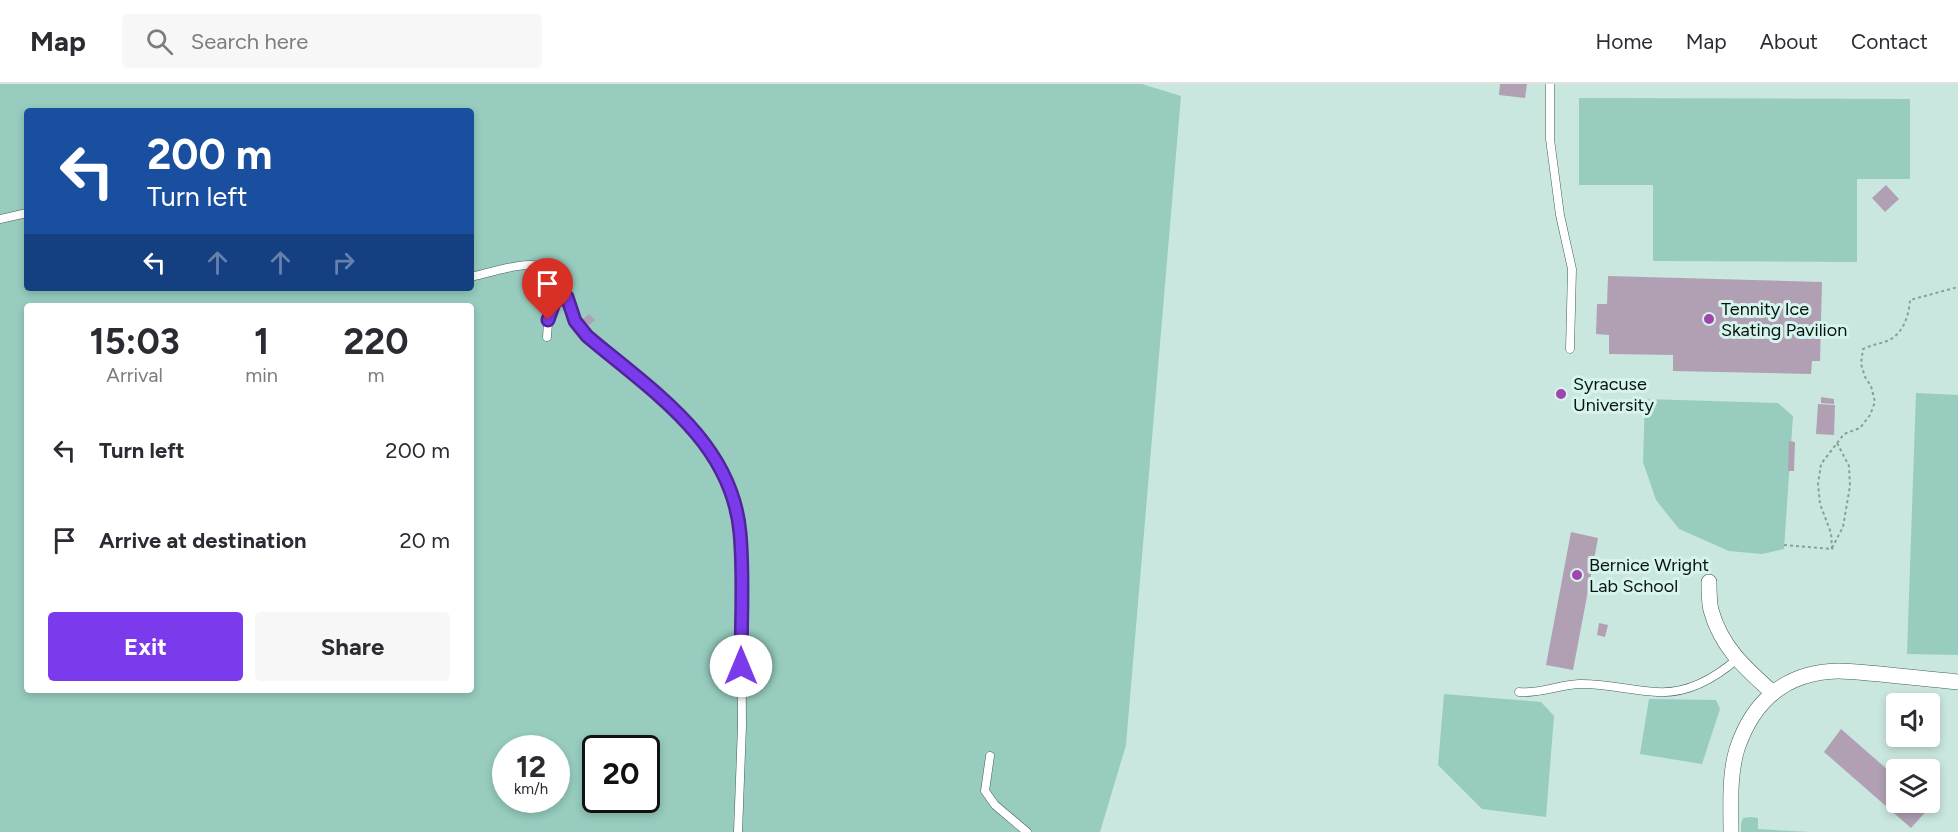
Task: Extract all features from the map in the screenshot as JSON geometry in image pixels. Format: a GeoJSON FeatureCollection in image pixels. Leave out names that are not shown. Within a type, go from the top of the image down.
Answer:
{"type":"FeatureCollection","features":[{"type":"Feature","properties":{"kind":"street"},"geometry":{"type":"LineString","coordinates":[[1709,582],[1711,609],[1725,642],[1737,659],[1773,693]]}},
{"type":"Feature","properties":{"kind":"street"},"geometry":{"type":"LineString","coordinates":[[1731,832],[1732,779],[1737,751],[1748,724],[1762,703],[1786,683],[1808,675],[1838,671],[1958,682]]}},
{"type":"Feature","properties":{"kind":"lane"},"geometry":{"type":"LineString","coordinates":[[1550,84],[1550,139],[1560,215],[1572,269],[1570,349]]}},
{"type":"Feature","properties":{"kind":"lane"},"geometry":{"type":"LineString","coordinates":[[0,219],[24,214]]}},
{"type":"Feature","properties":{"kind":"lane"},"geometry":{"type":"LineString","coordinates":[[474,276],[529,265],[544,267],[555,276],[567,297],[575,321],[587,336],[683,417],[701,437],[732,494],[740,532],[741,564],[742,726],[738,832]]}},
{"type":"Feature","properties":{"kind":"lane"},"geometry":{"type":"LineString","coordinates":[[547,337],[548,320],[554,303],[562,296],[567,297]]}},
{"type":"Feature","properties":{"kind":"lane"},"geometry":{"type":"LineString","coordinates":[[1519,692],[1535,694],[1577,684],[1597,684],[1658,693],[1678,691],[1699,685],[1737,659]]}},
{"type":"Feature","properties":{"kind":"lane"},"geometry":{"type":"LineString","coordinates":[[990,756],[985,791],[994,805],[1027,832]]}},
{"type":"Feature","properties":{"kind":"path"},"geometry":{"type":"LineString","coordinates":[[1832,549],[1831,533],[1820,504],[1818,484],[1821,464],[1844,434],[1860,428],[1870,415],[1875,402],[1861,364],[1863,348],[1896,337],[1903,326],[1910,300],[1958,287]]}},
{"type":"Feature","properties":{"kind":"path"},"geometry":{"type":"LineString","coordinates":[[1832,549],[1843,527],[1850,486],[1849,466],[1837,443]]}},
{"type":"Feature","properties":{"kind":"path"},"geometry":{"type":"LineString","coordinates":[[1784,545],[1832,549]]}},
{"type":"Feature","properties":{"kind":"green space"},"geometry":{"type":"Polygon","coordinates":[[[0,84],[1142,84],[1181,96],[1126,745],[1100,832],[0,832],[0,84]]]}},
{"type":"Feature","properties":{"kind":"green space"},"geometry":{"type":"Polygon","coordinates":[[[1579,98],[1910,99],[1910,179],[1857,179],[1857,262],[1653,261],[1653,185],[1579,185],[1579,98]]]}},
{"type":"Feature","properties":{"kind":"green space"},"geometry":{"type":"Polygon","coordinates":[[[1916,393],[1958,395],[1958,655],[1907,654],[1916,393]]]}},
{"type":"Feature","properties":{"kind":"green space"},"geometry":{"type":"Polygon","coordinates":[[[1645,399],[1778,403],[1793,416],[1784,549],[1762,554],[1729,551],[1679,529],[1656,500],[1643,462],[1645,399]]]}},
{"type":"Feature","properties":{"kind":"green space"},"geometry":{"type":"Polygon","coordinates":[[[1444,694],[1541,702],[1554,716],[1546,817],[1482,809],[1438,765],[1444,694]]]}},
{"type":"Feature","properties":{"kind":"green space"},"geometry":{"type":"Polygon","coordinates":[[[1649,699],[1716,700],[1720,709],[1702,764],[1640,754],[1649,699]]]}},
{"type":"Feature","properties":{"kind":"green space"},"geometry":{"type":"Polygon","coordinates":[[[1743,818],[1758,818],[1758,829],[1810,832],[1741,832],[1743,818]]]}},
{"type":"Feature","properties":{"kind":"building"},"geometry":{"type":"Polygon","coordinates":[[[1500,84],[1527,84],[1525,98],[1499,95],[1500,84]]]}},
{"type":"Feature","properties":{"kind":"building"},"geometry":{"type":"Polygon","coordinates":[[[1886,185],[1899,199],[1885,212],[1872,198],[1886,185]]]}},
{"type":"Feature","properties":{"kind":"building","name":"Tennity Ice Skating Pavilion"},"geometry":{"type":"Polygon","coordinates":[[[1608,276],[1822,282],[1820,361],[1812,361],[1811,374],[1673,371],[1673,355],[1609,354],[1609,335],[1596,334],[1597,304],[1607,304],[1608,276]]]}},
{"type":"Feature","properties":{"kind":"building"},"geometry":{"type":"Polygon","coordinates":[[[589,314],[595,320],[588,326],[583,319],[589,314]]]}},
{"type":"Feature","properties":{"kind":"building"},"geometry":{"type":"Polygon","coordinates":[[[1821,397],[1834,399],[1834,404],[1821,403],[1821,397]]]}},
{"type":"Feature","properties":{"kind":"building"},"geometry":{"type":"Polygon","coordinates":[[[1818,404],[1835,405],[1834,435],[1816,434],[1818,404]]]}},
{"type":"Feature","properties":{"kind":"building"},"geometry":{"type":"Polygon","coordinates":[[[1789,441],[1795,442],[1794,471],[1788,471],[1789,441]]]}},
{"type":"Feature","properties":{"kind":"building","name":"Bernice Wright Lab School"},"geometry":{"type":"Polygon","coordinates":[[[1571,532],[1598,538],[1573,670],[1546,665],[1571,532]]]}},
{"type":"Feature","properties":{"kind":"building"},"geometry":{"type":"Polygon","coordinates":[[[1599,623],[1608,625],[1605,637],[1597,635],[1599,623]]]}},
{"type":"Feature","properties":{"kind":"building"},"geometry":{"type":"Polygon","coordinates":[[[1841,729],[1886,768],[1886,806],[1824,752],[1841,729]]]}},
{"type":"Feature","properties":{"kind":"building"},"geometry":{"type":"Polygon","coordinates":[[[1894,813],[1925,813],[1911,828],[1894,813]]]}},
{"type":"Feature","properties":{"kind":"place","name":"Tennity Ice Skating Pavilion"},"geometry":{"type":"Point","coordinates":[1709,319]}},
{"type":"Feature","properties":{"kind":"place","name":"Syracuse University"},"geometry":{"type":"Point","coordinates":[1561,394]}},
{"type":"Feature","properties":{"kind":"place","name":"Bernice Wright Lab School"},"geometry":{"type":"Point","coordinates":[1577,575]}},
{"type":"Feature","properties":{"kind":"route"},"geometry":{"type":"LineString","coordinates":[[548,320],[558,298],[567,297],[575,321],[587,336],[683,417],[708,446],[732,494],[740,532],[741,666]]}}]}
